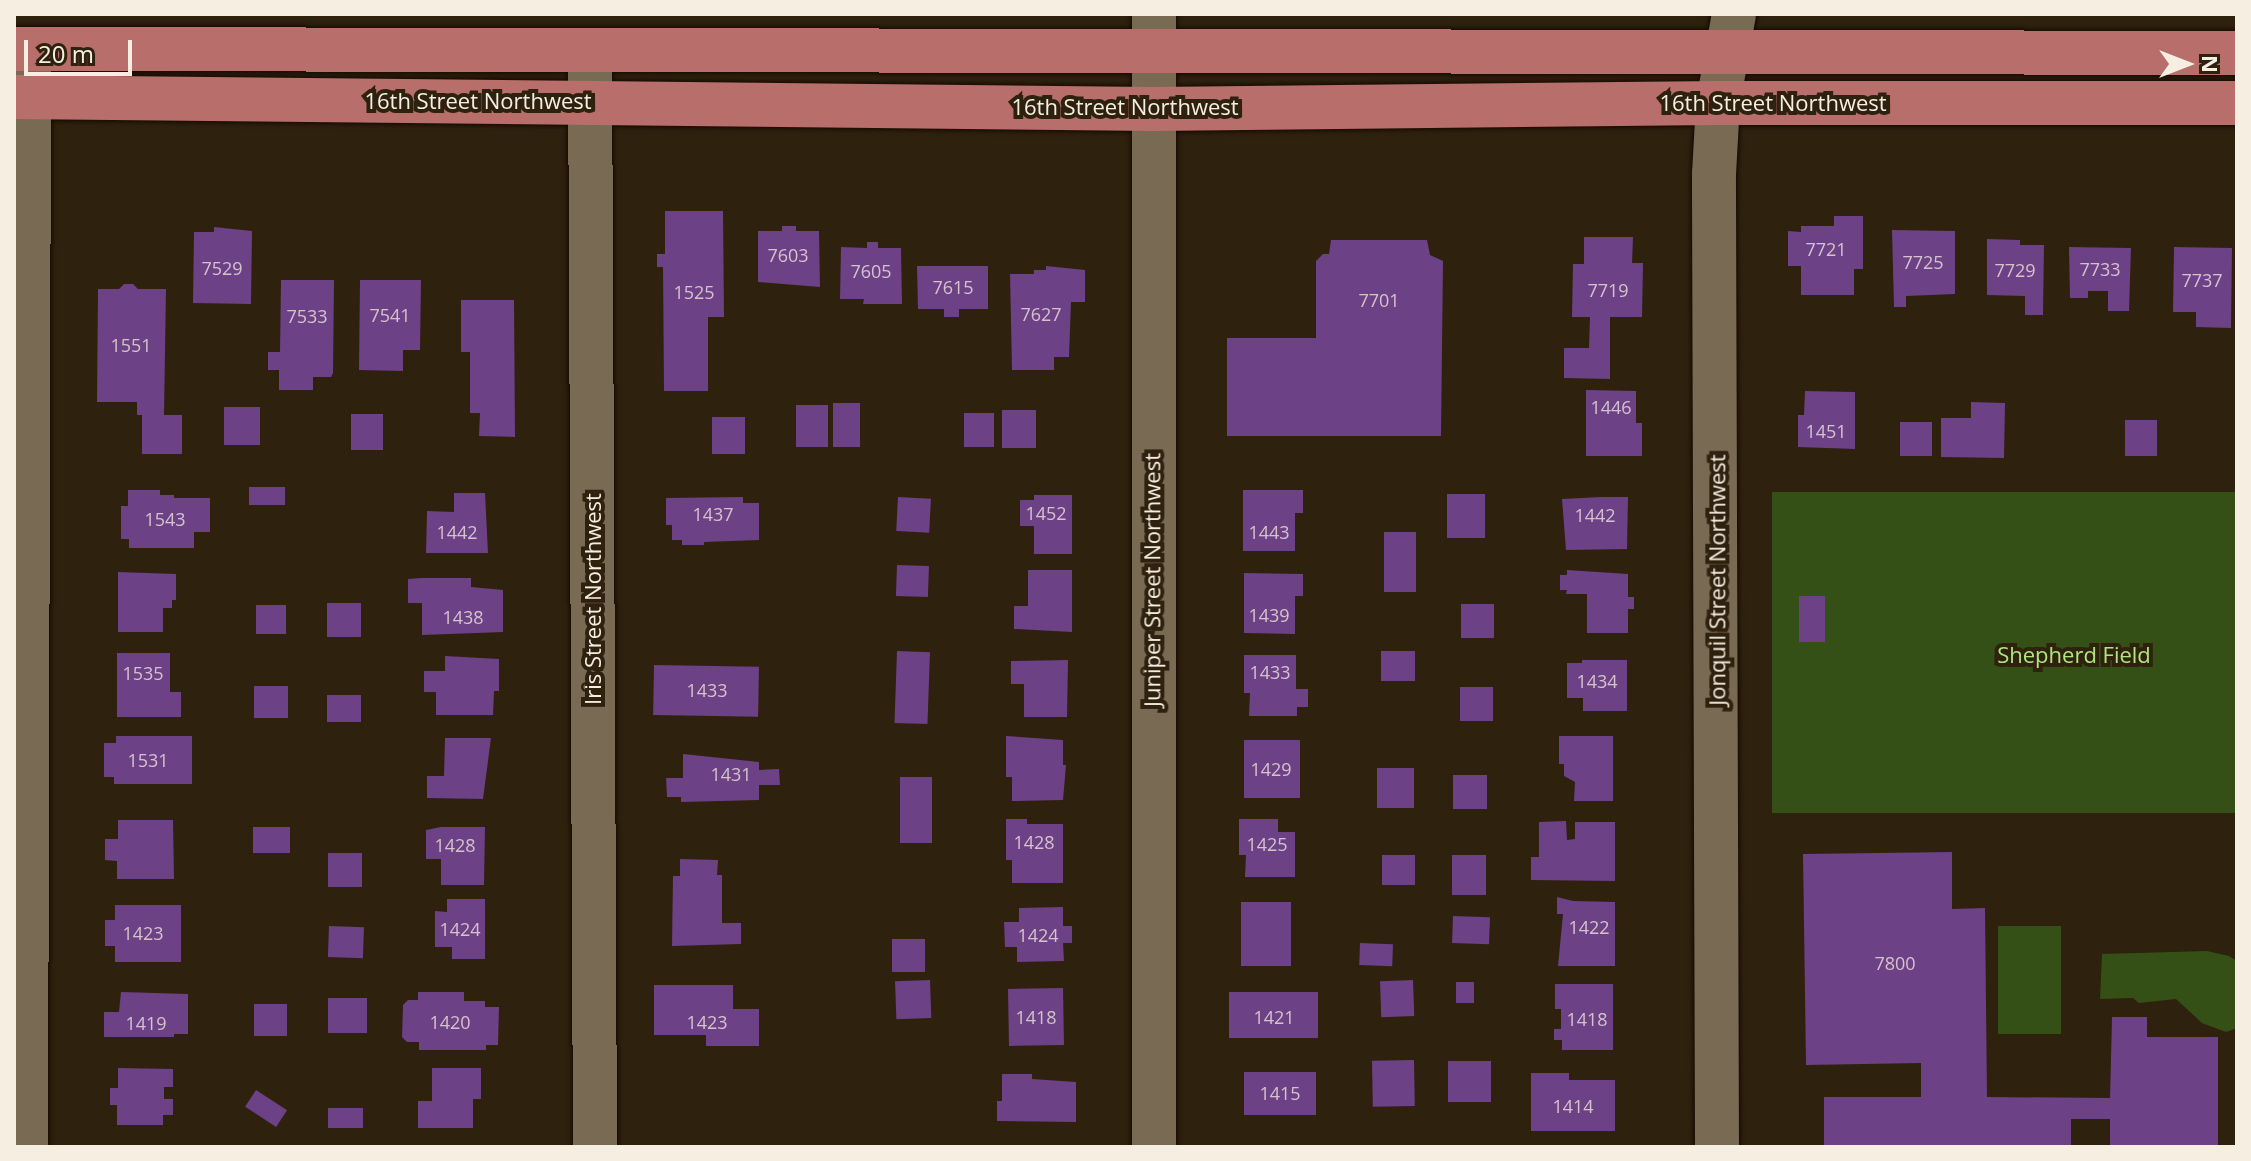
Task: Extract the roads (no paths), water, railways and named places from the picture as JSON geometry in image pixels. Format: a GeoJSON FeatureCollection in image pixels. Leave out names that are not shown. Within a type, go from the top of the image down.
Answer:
{"type":"FeatureCollection","features":[{"type":"Feature","properties":{"kind":"main road"},"geometry":{"type":"LineString","coordinates":[[22,49],[590,52],[1154,33],[1731,34],[2237,53]]}},
{"type":"Feature","properties":{"kind":"main road","name":"16th Street Northwest"},"geometry":{"type":"LineString","coordinates":[[22,97],[1153,109],[1718,103],[2237,103]]}},
{"type":"Feature","properties":{"kind":"street","name":"Juniper Street Northwest"},"geometry":{"type":"LineString","coordinates":[[1154,33],[1154,1147]]}},
{"type":"Feature","properties":{"kind":"street","name":"Jonquil Street Northwest"},"geometry":{"type":"LineString","coordinates":[[1717,1147],[1714,174],[1718,103],[1731,34]]}},
{"type":"Feature","properties":{"kind":"street"},"geometry":{"type":"LineString","coordinates":[[22,49],[26,1147]]}},
{"type":"Feature","properties":{"kind":"street","name":"Iris Street Northwest"},"geometry":{"type":"LineString","coordinates":[[590,52],[595,1147]]}},
{"type":"Feature","properties":{"kind":"park label","name":"Shepherd Field"},"geometry":{"type":"Point","coordinates":[2074,655]}}]}
